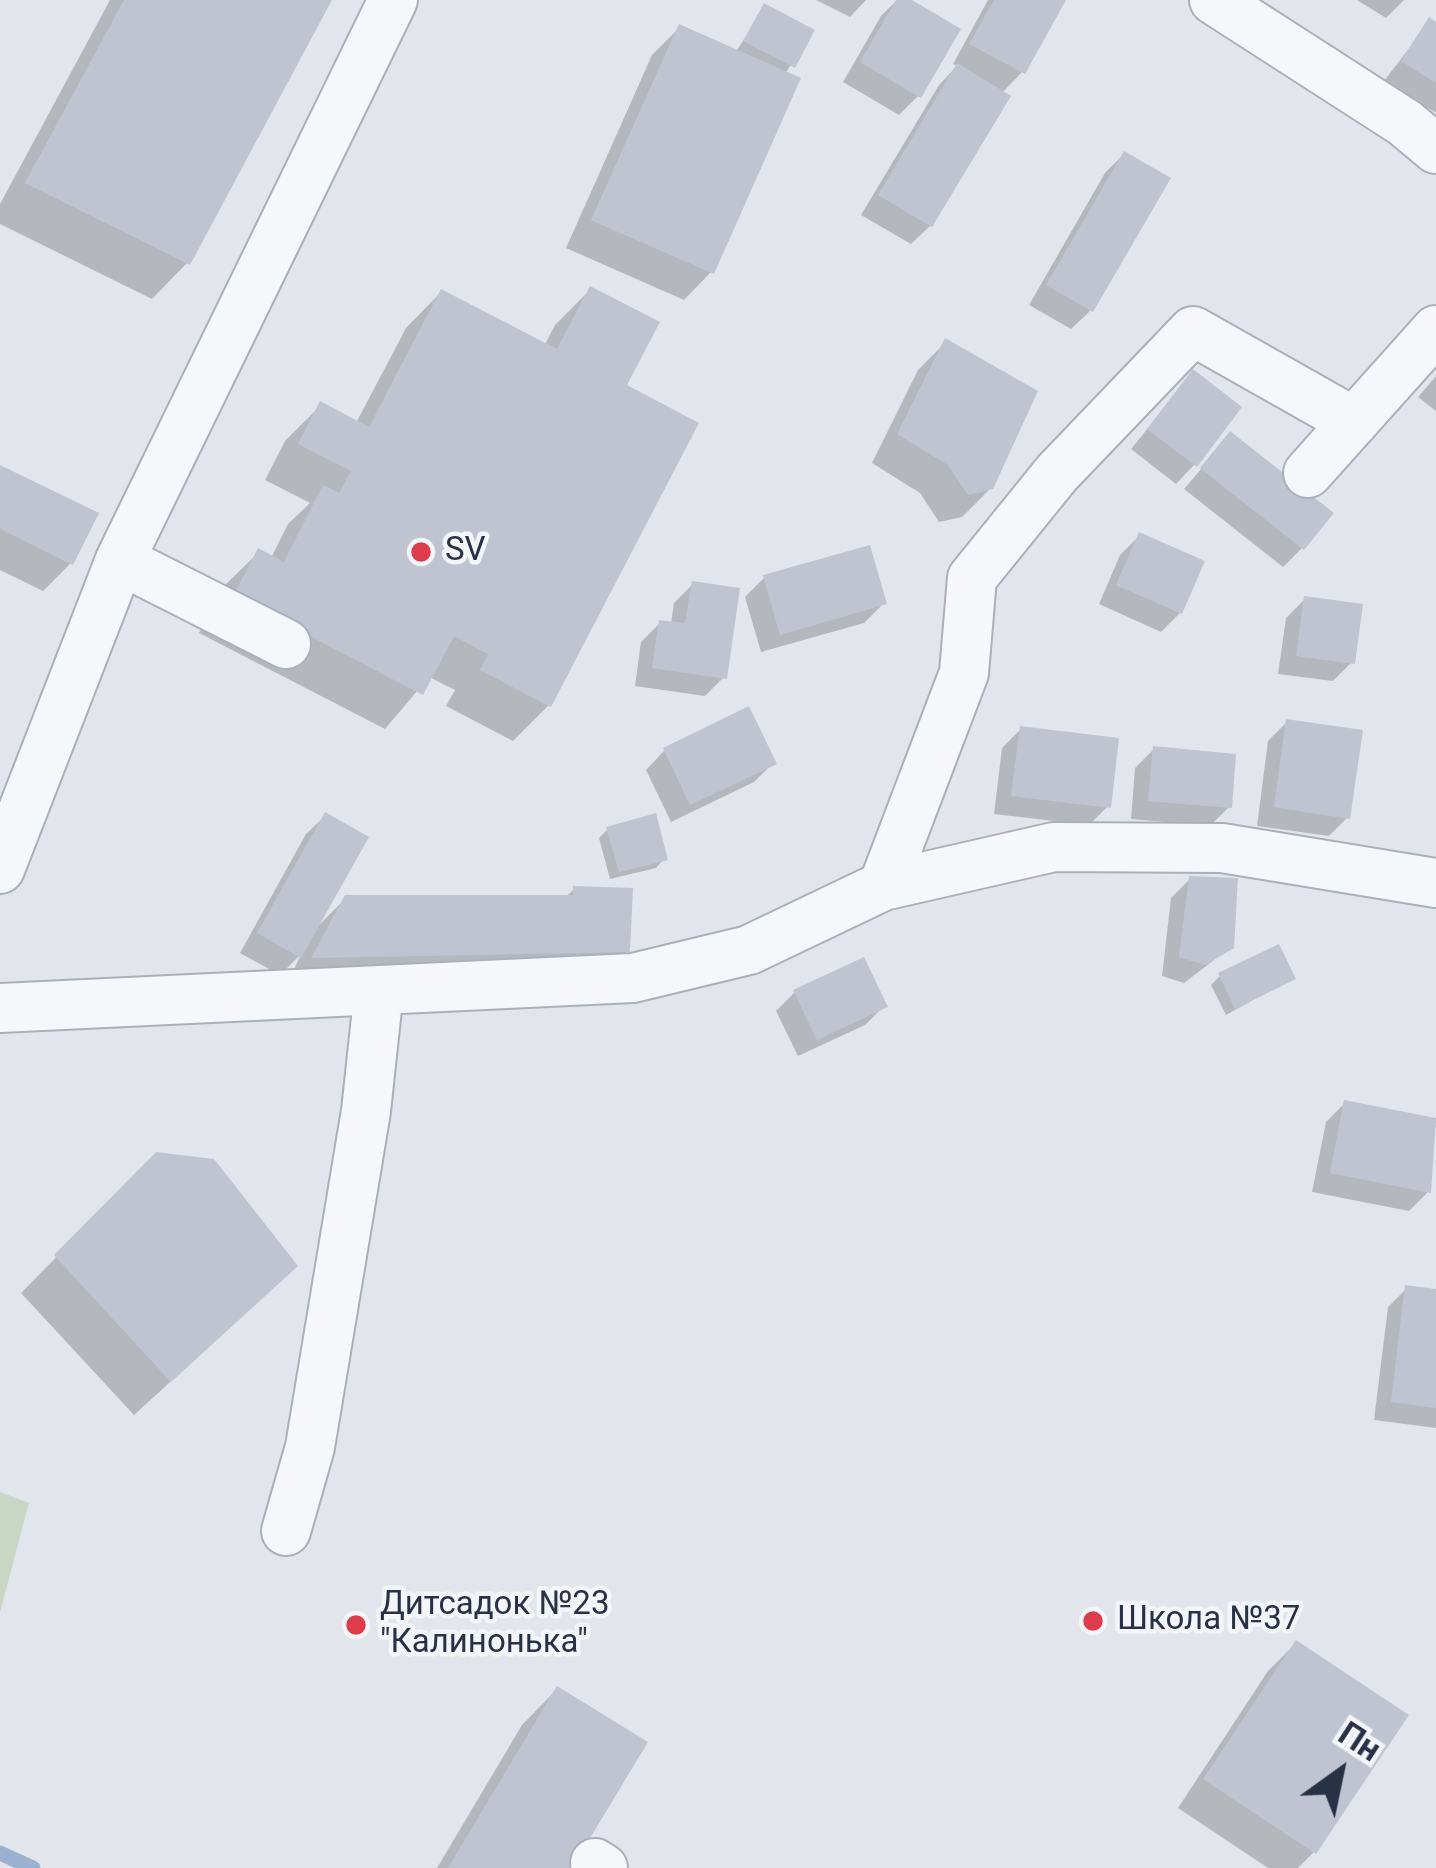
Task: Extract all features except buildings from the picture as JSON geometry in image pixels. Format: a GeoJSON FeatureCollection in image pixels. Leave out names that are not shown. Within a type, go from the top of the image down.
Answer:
{"type":"FeatureCollection","features":[{"type":"Feature","properties":{"kind":"street"},"geometry":{"type":"LineString","coordinates":[[0,869],[120,560],[394,0]]}},
{"type":"Feature","properties":{"kind":"street"},"geometry":{"type":"LineString","coordinates":[[1214,0],[1405,123],[1436,149]]}},
{"type":"Feature","properties":{"kind":"street"},"geometry":{"type":"LineString","coordinates":[[1308,472],[1436,330]]}},
{"type":"Feature","properties":{"kind":"street"},"geometry":{"type":"LineString","coordinates":[[883,886],[964,673],[972,578],[1058,472],[1193,331],[1354,422]]}},
{"type":"Feature","properties":{"kind":"street"},"geometry":{"type":"LineString","coordinates":[[120,560],[286,644]]}},
{"type":"Feature","properties":{"kind":"street"},"geometry":{"type":"LineString","coordinates":[[0,1008],[633,978],[749,950],[883,886],[1054,848],[1222,848],[1436,883]]}},
{"type":"Feature","properties":{"kind":"street"},"geometry":{"type":"LineString","coordinates":[[286,1531],[310,1447],[367,1111],[379,990]]}},
{"type":"Feature","properties":{"kind":"green space"},"geometry":{"type":"Polygon","coordinates":[[[0,1492],[29,1503],[0,1612],[0,1492]]]}},
{"type":"Feature","properties":{"kind":"waterway"},"geometry":{"type":"LineString","coordinates":[[0,1853],[33,1868]]}},
{"type":"Feature","properties":{"kind":"place","name":"SV"},"geometry":{"type":"Point","coordinates":[421,552]}},
{"type":"Feature","properties":{"kind":"place","name":"Школа №37"},"geometry":{"type":"Point","coordinates":[1093,1621]}},
{"type":"Feature","properties":{"kind":"place","name":"Дитсадок №23 \"Калинонька\""},"geometry":{"type":"Point","coordinates":[356,1625]}}]}
